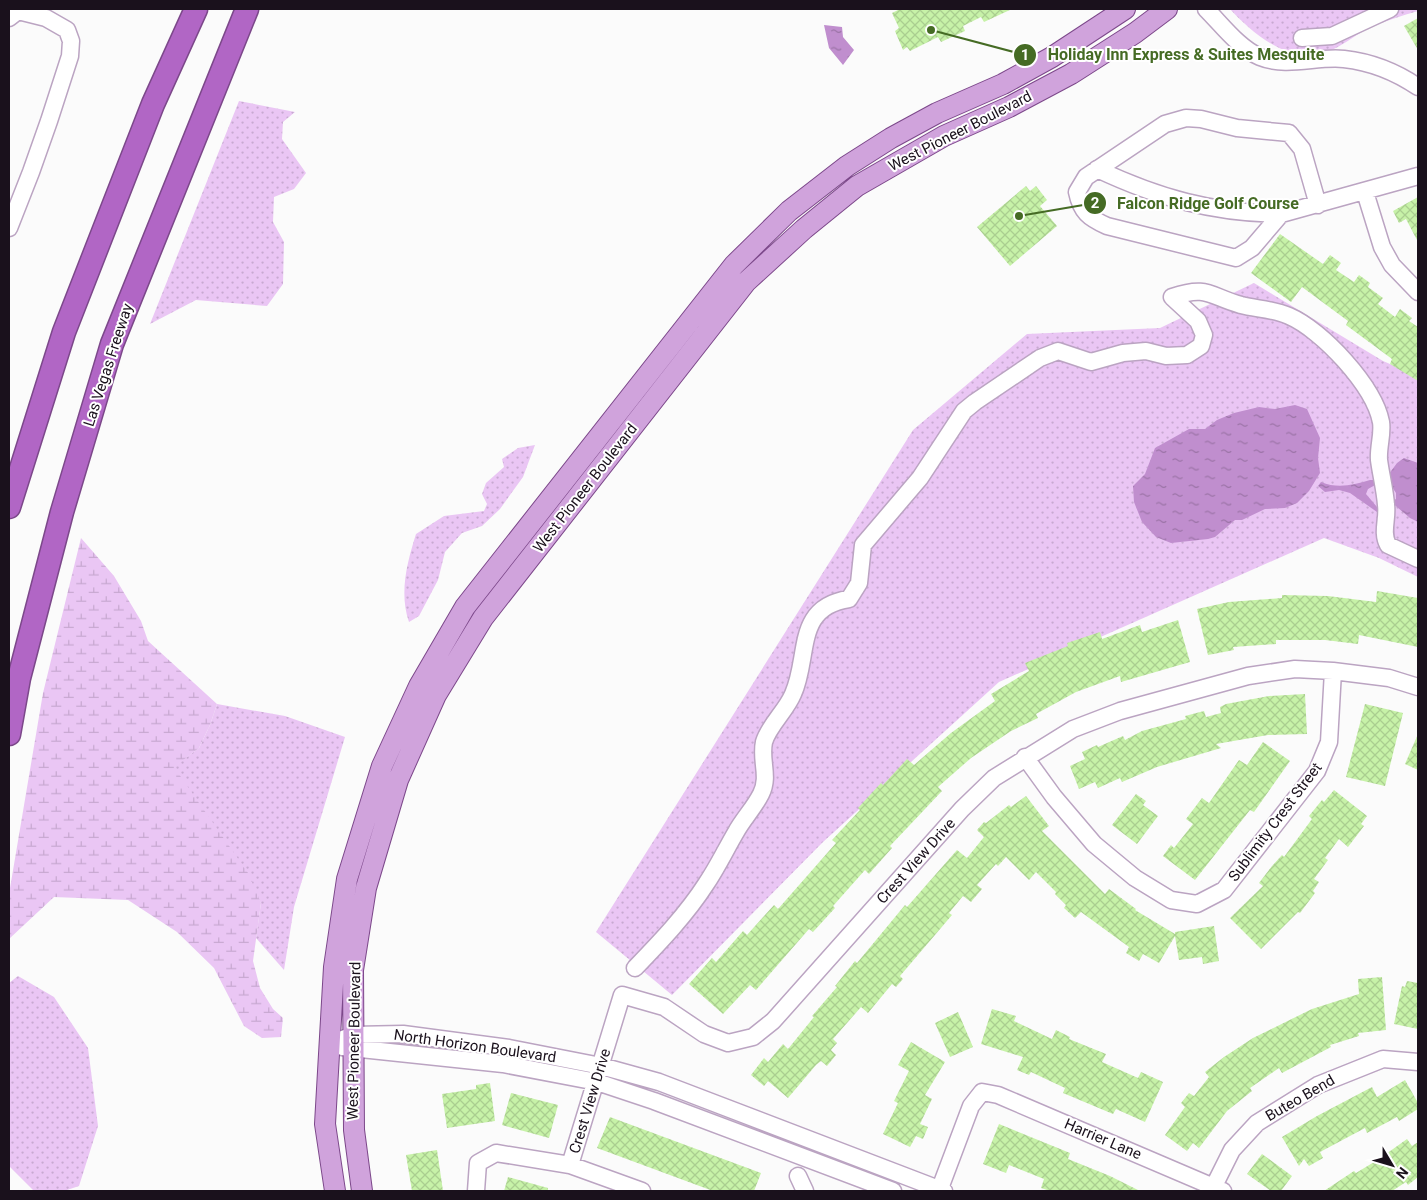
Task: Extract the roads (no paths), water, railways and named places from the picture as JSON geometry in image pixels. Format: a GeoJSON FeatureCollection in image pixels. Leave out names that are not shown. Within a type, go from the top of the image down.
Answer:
{"type":"FeatureCollection","features":[{"type":"Feature","properties":{"kind":"highway"},"geometry":{"type":"LineString","coordinates":[[153,104],[163,67],[185,9]]}},
{"type":"Feature","properties":{"kind":"highway"},"geometry":{"type":"LineString","coordinates":[[9,507],[64,332],[153,104],[196,9]]}},
{"type":"Feature","properties":{"kind":"highway","name":"Las Vegas Freeway"},"geometry":{"type":"LineString","coordinates":[[9,734],[19,678],[62,512],[112,344],[247,9]]}},
{"type":"Feature","properties":{"kind":"main road","name":"West Pioneer Boulevard"},"geometry":{"type":"LineString","coordinates":[[335,1191],[325,1124],[334,968],[347,879],[382,766],[419,686],[465,607],[734,265],[789,210],[847,166],[891,138],[937,114],[1012,80],[1052,57],[1124,9]]}},
{"type":"Feature","properties":{"kind":"main road","name":"West Pioneer Boulevard"},"geometry":{"type":"LineString","coordinates":[[362,1191],[354,1130],[352,970],[366,888],[398,780],[436,695],[483,618],[746,282],[804,229],[857,186],[944,136],[1009,107],[1071,74],[1135,33],[1167,9]]}},
{"type":"Feature","properties":{"kind":"street"},"geometry":{"type":"LineString","coordinates":[[1206,9],[1233,38],[1260,57],[1294,62],[1344,59],[1394,71],[1418,87]]}},
{"type":"Feature","properties":{"kind":"street"},"geometry":{"type":"LineString","coordinates":[[1302,38],[1332,36],[1390,9]]}},
{"type":"Feature","properties":{"kind":"street"},"geometry":{"type":"LineString","coordinates":[[9,18],[18,11],[46,18],[67,30],[72,41],[67,65],[31,172],[12,208],[9,228]]}},
{"type":"Feature","properties":{"kind":"street"},"geometry":{"type":"LineString","coordinates":[[1280,214],[1252,248],[1236,258],[1106,226],[1089,218],[1080,207],[1077,192],[1086,177],[1097,169],[1165,124],[1186,118],[1237,128],[1289,133],[1302,148],[1318,205]]}},
{"type":"Feature","properties":{"kind":"street"},"geometry":{"type":"LineString","coordinates":[[1097,169],[1138,188],[1187,203],[1239,213],[1280,214],[1418,176]]}},
{"type":"Feature","properties":{"kind":"street"},"geometry":{"type":"LineString","coordinates":[[1365,192],[1382,247],[1392,265],[1418,292]]}},
{"type":"Feature","properties":{"kind":"street"},"geometry":{"type":"LineString","coordinates":[[635,968],[662,940],[698,895],[760,795],[766,776],[764,746],[766,736],[794,693],[804,641],[812,622],[832,602],[849,599],[859,583],[863,545],[920,478],[964,411],[1040,358],[1058,351],[1091,362],[1123,353],[1146,351],[1166,356],[1187,355],[1200,346],[1204,335],[1198,321],[1172,297],[1191,290],[1213,293],[1240,304],[1289,316],[1309,327],[1326,342],[1362,382],[1374,401],[1381,423],[1379,458],[1387,506],[1384,537],[1388,546],[1418,559]]}},
{"type":"Feature","properties":{"kind":"street","name":"Crest View Drive"},"geometry":{"type":"LineString","coordinates":[[570,1165],[622,995],[664,1007],[704,1034],[728,1043],[752,1037],[773,1021],[962,809],[994,778],[1025,756],[1073,729],[1120,711],[1248,676],[1295,669],[1333,671],[1389,678],[1418,687]]}},
{"type":"Feature","properties":{"kind":"street","name":"Sublimity Crest Street"},"geometry":{"type":"LineString","coordinates":[[1025,756],[1054,797],[1094,844],[1135,878],[1171,900],[1197,904],[1224,890],[1317,771],[1329,742],[1333,671]]}},
{"type":"Feature","properties":{"kind":"street","name":"North Horizon Boulevard"},"geometry":{"type":"LineString","coordinates":[[330,1044],[403,1034],[509,1048],[601,1066],[659,1082],[941,1191]]}},
{"type":"Feature","properties":{"kind":"street","name":"North Horizon Boulevard"},"geometry":{"type":"LineString","coordinates":[[353,1042],[503,1064],[596,1082],[654,1101],[893,1191]]}},
{"type":"Feature","properties":{"kind":"street","name":"Buteo Bend"},"geometry":{"type":"LineString","coordinates":[[1218,1189],[1232,1150],[1257,1123],[1318,1085],[1383,1059],[1418,1062]]}},
{"type":"Feature","properties":{"kind":"street","name":"Harrier Lane"},"geometry":{"type":"LineString","coordinates":[[941,1191],[971,1106],[982,1092],[998,1095],[1218,1189]]}},
{"type":"Feature","properties":{"kind":"street"},"geometry":{"type":"LineString","coordinates":[[476,1191],[478,1163],[496,1153],[570,1165],[624,1188],[642,1191]]}},
{"type":"Feature","properties":{"kind":"street"},"geometry":{"type":"LineString","coordinates":[[798,1176],[805,1191]]}},
{"type":"Feature","properties":{"kind":"water"},"geometry":{"type":"Polygon","coordinates":[[[824,25],[842,27],[843,37],[854,50],[843,65],[829,48],[824,25]]]}},
{"type":"Feature","properties":{"kind":"water"},"geometry":{"type":"Polygon","coordinates":[[[1295,405],[1307,409],[1320,438],[1318,458],[1320,473],[1309,491],[1297,503],[1285,508],[1265,509],[1242,520],[1235,520],[1215,537],[1208,539],[1171,543],[1156,537],[1142,522],[1134,502],[1133,486],[1145,474],[1155,448],[1189,429],[1205,429],[1217,420],[1234,413],[1259,407],[1275,409],[1295,405]]]}},
{"type":"Feature","properties":{"kind":"water"},"geometry":{"type":"Polygon","coordinates":[[[1404,458],[1418,463],[1418,522],[1410,518],[1391,502],[1396,499],[1396,493],[1386,478],[1397,463],[1404,458]]]}},
{"type":"Feature","properties":{"kind":"water"},"geometry":{"type":"Polygon","coordinates":[[[1374,480],[1377,484],[1368,489],[1366,494],[1377,507],[1377,512],[1350,493],[1339,490],[1325,492],[1318,486],[1321,482],[1339,486],[1374,480]]]}},
{"type":"Feature","properties":{"kind":"place","name":"Holiday Inn Express & Suites Mesquite"},"geometry":{"type":"Point","coordinates":[931,30]}},
{"type":"Feature","properties":{"kind":"place","name":"Falcon Ridge Golf Course"},"geometry":{"type":"Point","coordinates":[1019,216]}}]}
